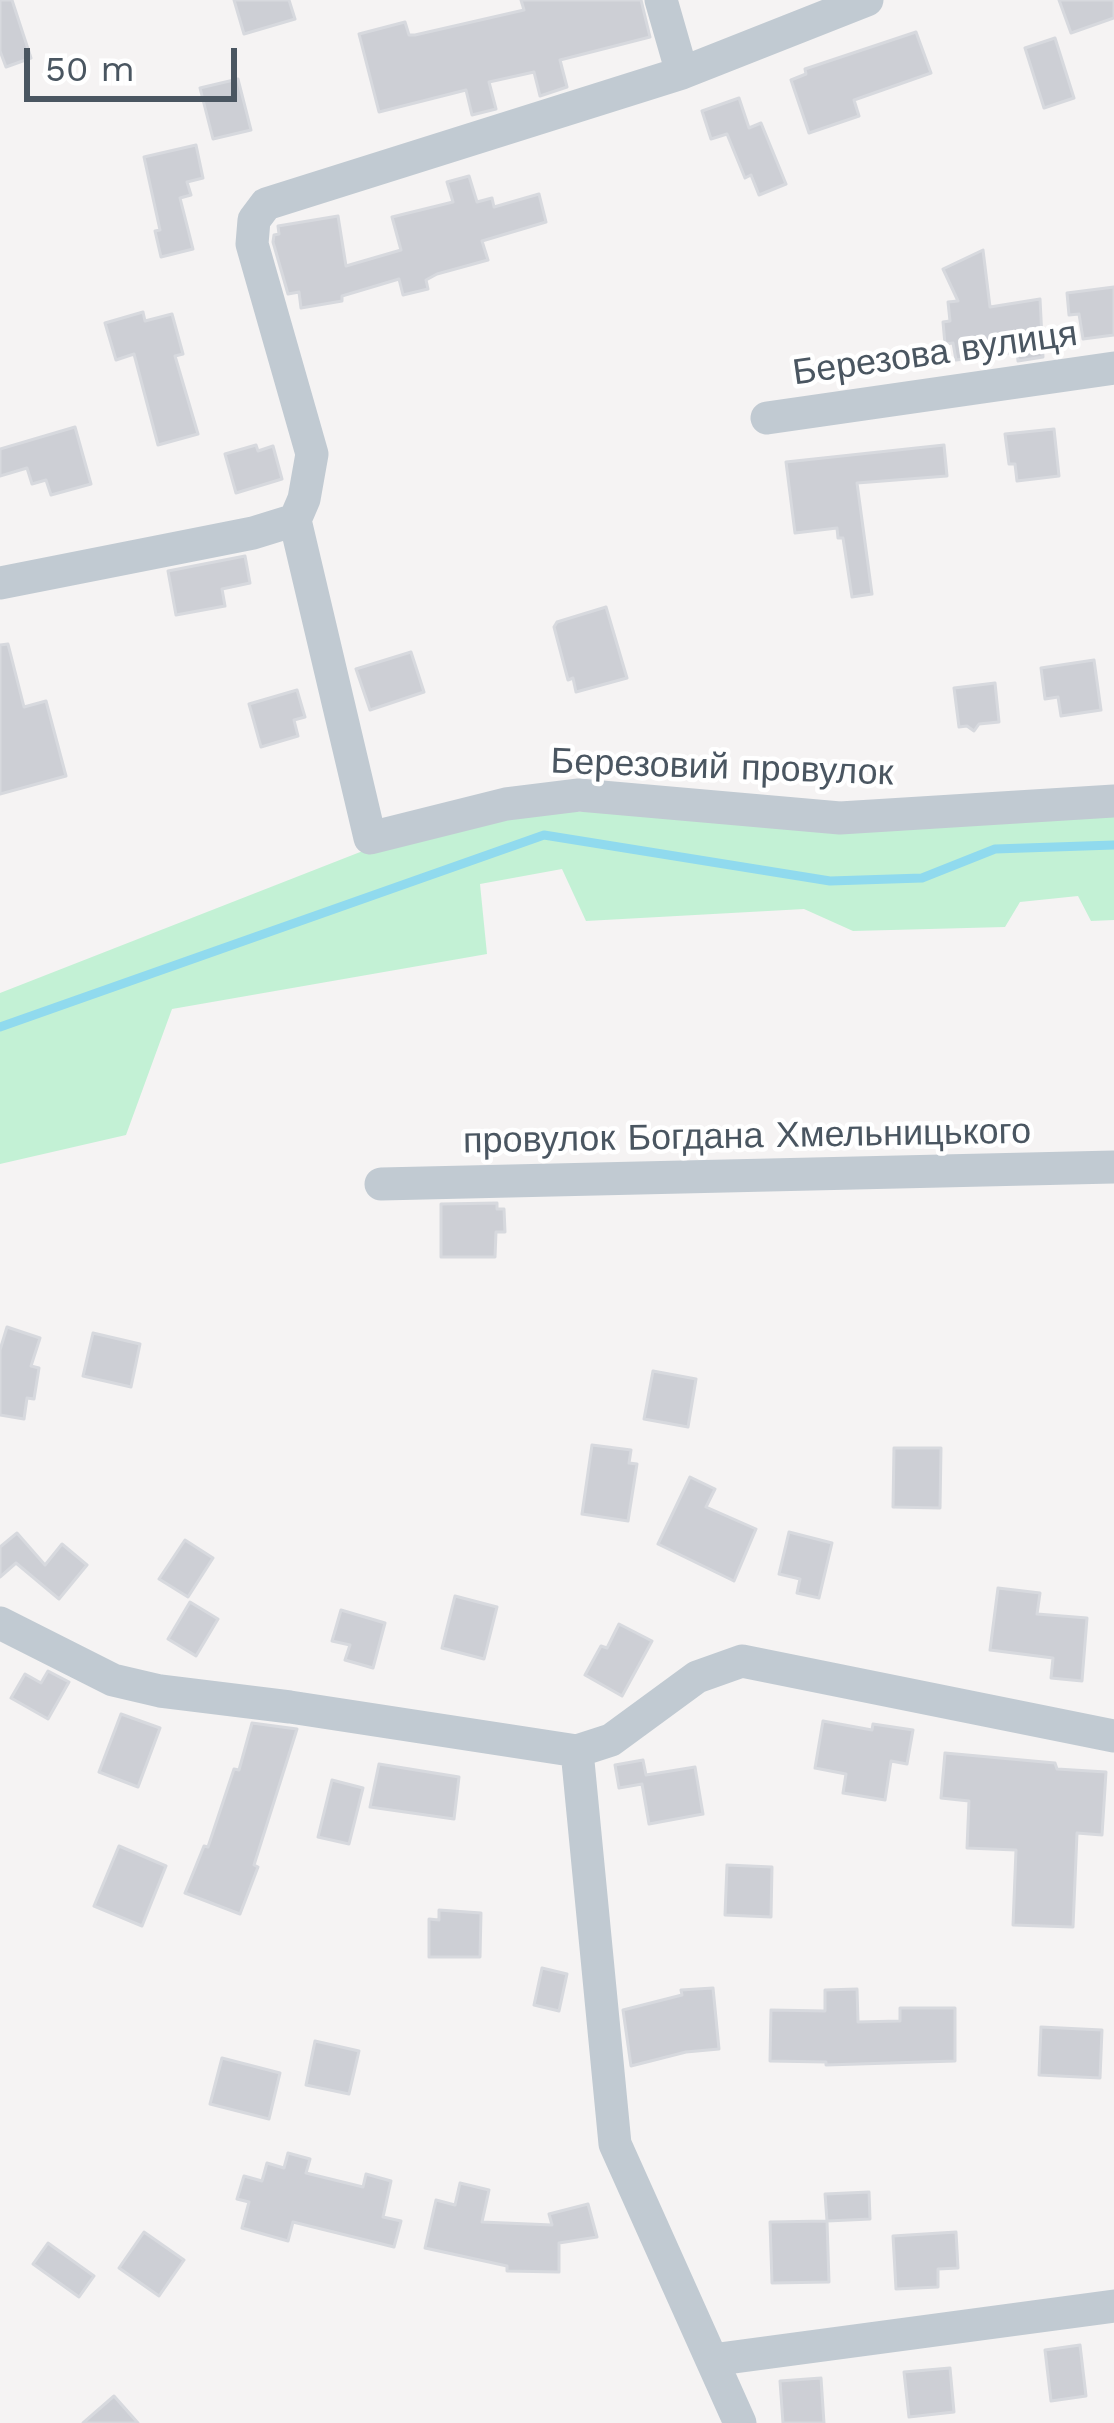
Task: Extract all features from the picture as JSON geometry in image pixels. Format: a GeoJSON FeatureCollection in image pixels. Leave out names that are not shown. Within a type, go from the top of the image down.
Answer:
{"type":"FeatureCollection","features":[{"type":"Feature","properties":{"kind":"street"},"geometry":{"type":"LineString","coordinates":[[661,0],[682,73]]}},
{"type":"Feature","properties":{"kind":"street"},"geometry":{"type":"LineString","coordinates":[[0,583],[253,533],[295,520],[312,454],[252,244],[254,220],[266,204],[682,73],[867,0]]}},
{"type":"Feature","properties":{"kind":"street","name":"Березова вулиця"},"geometry":{"type":"LineString","coordinates":[[767,418],[1114,368]]}},
{"type":"Feature","properties":{"kind":"street","name":"Березовий провулок"},"geometry":{"type":"LineString","coordinates":[[295,520],[370,838],[506,804],[579,795],[840,818],[1114,802]]}},
{"type":"Feature","properties":{"kind":"street","name":"провулок Богдана Хмельницького"},"geometry":{"type":"LineString","coordinates":[[381,1184],[1114,1167]]}},
{"type":"Feature","properties":{"kind":"street"},"geometry":{"type":"LineString","coordinates":[[0,1623],[113,1680],[160,1691],[577,1751],[610,1740],[697,1677],[742,1661],[1114,1736]]}},
{"type":"Feature","properties":{"kind":"street"},"geometry":{"type":"LineString","coordinates":[[577,1751],[615,2144],[740,2423]]}},
{"type":"Feature","properties":{"kind":"street"},"geometry":{"type":"LineString","coordinates":[[712,2360],[1114,2306]]}},
{"type":"Feature","properties":{"kind":"green space"},"geometry":{"type":"Polygon","coordinates":[[[509,811],[1114,816],[1114,920],[1091,921],[1078,896],[1020,902],[1005,927],[853,931],[804,909],[586,921],[562,869],[480,884],[487,954],[172,1009],[126,1135],[0,1164],[0,993],[373,847],[509,811]]]}},
{"type":"Feature","properties":{"kind":"building"},"geometry":{"type":"Polygon","coordinates":[[[0,0],[12,0],[31,58],[6,67],[0,51],[0,0]]]}},
{"type":"Feature","properties":{"kind":"building"},"geometry":{"type":"Polygon","coordinates":[[[234,0],[289,0],[295,19],[244,34],[234,0]]]}},
{"type":"Feature","properties":{"kind":"building"},"geometry":{"type":"Polygon","coordinates":[[[521,0],[641,0],[650,37],[560,60],[567,87],[540,96],[534,72],[489,82],[496,109],[472,115],[466,90],[379,112],[359,34],[405,22],[409,35],[415,35],[524,10],[521,0]]]}},
{"type":"Feature","properties":{"kind":"building"},"geometry":{"type":"Polygon","coordinates":[[[1059,0],[1114,0],[1114,18],[1071,33],[1059,0]]]}},
{"type":"Feature","properties":{"kind":"building"},"geometry":{"type":"Polygon","coordinates":[[[916,32],[931,73],[854,100],[859,116],[809,133],[791,80],[806,74],[805,69],[916,32]]]}},
{"type":"Feature","properties":{"kind":"building"},"geometry":{"type":"Polygon","coordinates":[[[1055,38],[1074,98],[1044,108],[1025,48],[1055,38]]]}},
{"type":"Feature","properties":{"kind":"building"},"geometry":{"type":"Polygon","coordinates":[[[238,79],[251,130],[213,139],[200,88],[238,79]]]}},
{"type":"Feature","properties":{"kind":"building"},"geometry":{"type":"Polygon","coordinates":[[[739,98],[749,128],[761,123],[786,184],[759,195],[751,175],[745,178],[727,134],[711,139],[702,111],[739,98]]]}},
{"type":"Feature","properties":{"kind":"building"},"geometry":{"type":"Polygon","coordinates":[[[196,145],[203,178],[187,182],[191,195],[180,198],[193,249],[161,257],[144,157],[196,145]]]}},
{"type":"Feature","properties":{"kind":"building"},"geometry":{"type":"Polygon","coordinates":[[[469,176],[477,202],[492,198],[494,207],[539,194],[546,222],[482,241],[488,260],[437,274],[426,280],[428,289],[403,295],[399,279],[342,296],[342,301],[301,308],[299,292],[288,294],[273,242],[278,226],[338,216],[346,266],[401,250],[392,217],[453,202],[447,182],[469,176]]]}},
{"type":"Feature","properties":{"kind":"building"},"geometry":{"type":"Polygon","coordinates":[[[983,250],[990,307],[1040,299],[1043,357],[1018,361],[1017,352],[956,360],[953,343],[945,344],[948,302],[958,301],[943,269],[983,250]]]}},
{"type":"Feature","properties":{"kind":"building"},"geometry":{"type":"Polygon","coordinates":[[[1114,287],[1114,335],[1083,339],[1079,314],[1069,315],[1067,293],[1114,287]]]}},
{"type":"Feature","properties":{"kind":"building"},"geometry":{"type":"Polygon","coordinates":[[[143,312],[145,321],[172,314],[183,354],[175,356],[198,434],[158,445],[134,354],[116,360],[105,323],[143,312]]]}},
{"type":"Feature","properties":{"kind":"building"},"geometry":{"type":"Polygon","coordinates":[[[75,427],[91,484],[51,495],[46,480],[32,484],[27,468],[0,476],[0,449],[75,427]]]}},
{"type":"Feature","properties":{"kind":"building"},"geometry":{"type":"Polygon","coordinates":[[[1054,429],[1059,476],[1017,481],[1005,434],[1054,429]]]}},
{"type":"Feature","properties":{"kind":"building"},"geometry":{"type":"Polygon","coordinates":[[[256,445],[258,451],[273,446],[282,479],[236,493],[225,454],[256,445]]]}},
{"type":"Feature","properties":{"kind":"building"},"geometry":{"type":"Polygon","coordinates":[[[944,445],[947,476],[857,483],[872,594],[852,597],[843,538],[838,538],[837,528],[795,533],[786,462],[944,445]]]}},
{"type":"Feature","properties":{"kind":"building"},"geometry":{"type":"Polygon","coordinates":[[[245,556],[250,583],[222,589],[225,606],[176,615],[168,571],[245,556]]]}},
{"type":"Feature","properties":{"kind":"building"},"geometry":{"type":"Polygon","coordinates":[[[606,607],[627,678],[576,692],[573,678],[568,680],[554,627],[606,607]]]}},
{"type":"Feature","properties":{"kind":"building"},"geometry":{"type":"Polygon","coordinates":[[[8,644],[24,707],[46,701],[66,776],[0,794],[0,645],[8,644]]]}},
{"type":"Feature","properties":{"kind":"building"},"geometry":{"type":"Polygon","coordinates":[[[411,652],[424,692],[370,710],[356,669],[411,652]]]}},
{"type":"Feature","properties":{"kind":"building"},"geometry":{"type":"Polygon","coordinates":[[[1094,660],[1101,710],[1061,716],[1058,697],[1045,699],[1041,668],[1094,660]]]}},
{"type":"Feature","properties":{"kind":"building"},"geometry":{"type":"Polygon","coordinates":[[[995,683],[999,722],[979,724],[974,731],[959,727],[954,688],[995,683]]]}},
{"type":"Feature","properties":{"kind":"building"},"geometry":{"type":"Polygon","coordinates":[[[297,690],[305,717],[294,720],[298,736],[261,747],[249,704],[297,690]]]}},
{"type":"Feature","properties":{"kind":"building"},"geometry":{"type":"Polygon","coordinates":[[[497,1203],[497,1209],[504,1209],[505,1232],[496,1232],[495,1257],[441,1257],[441,1204],[497,1203]]]}},
{"type":"Feature","properties":{"kind":"building"},"geometry":{"type":"Polygon","coordinates":[[[7,1327],[40,1338],[31,1366],[39,1368],[34,1399],[27,1398],[24,1419],[0,1415],[0,1350],[7,1327]]]}},
{"type":"Feature","properties":{"kind":"building"},"geometry":{"type":"Polygon","coordinates":[[[93,1333],[140,1344],[131,1387],[83,1376],[93,1333]]]}},
{"type":"Feature","properties":{"kind":"building"},"geometry":{"type":"Polygon","coordinates":[[[653,1371],[696,1379],[688,1427],[644,1419],[653,1371]]]}},
{"type":"Feature","properties":{"kind":"building"},"geometry":{"type":"Polygon","coordinates":[[[592,1445],[631,1450],[629,1463],[637,1464],[628,1521],[582,1514],[592,1445]]]}},
{"type":"Feature","properties":{"kind":"building"},"geometry":{"type":"Polygon","coordinates":[[[894,1448],[941,1448],[940,1508],[893,1507],[894,1448]]]}},
{"type":"Feature","properties":{"kind":"building"},"geometry":{"type":"Polygon","coordinates":[[[690,1477],[715,1489],[706,1507],[756,1529],[734,1581],[658,1544],[690,1477]]]}},
{"type":"Feature","properties":{"kind":"building"},"geometry":{"type":"Polygon","coordinates":[[[789,1532],[832,1543],[819,1598],[797,1593],[800,1579],[779,1574],[789,1532]]]}},
{"type":"Feature","properties":{"kind":"building"},"geometry":{"type":"Polygon","coordinates":[[[17,1533],[45,1565],[62,1544],[87,1565],[59,1599],[16,1563],[0,1577],[0,1547],[17,1533]]]}},
{"type":"Feature","properties":{"kind":"building"},"geometry":{"type":"Polygon","coordinates":[[[185,1540],[213,1558],[188,1597],[159,1579],[185,1540]]]}},
{"type":"Feature","properties":{"kind":"building"},"geometry":{"type":"Polygon","coordinates":[[[998,1588],[1040,1593],[1037,1614],[1087,1618],[1082,1681],[1051,1678],[1053,1658],[990,1650],[998,1588]]]}},
{"type":"Feature","properties":{"kind":"building"},"geometry":{"type":"Polygon","coordinates":[[[455,1596],[497,1607],[484,1659],[442,1648],[455,1596]]]}},
{"type":"Feature","properties":{"kind":"building"},"geometry":{"type":"Polygon","coordinates":[[[190,1602],[218,1619],[196,1656],[168,1639],[190,1602]]]}},
{"type":"Feature","properties":{"kind":"building"},"geometry":{"type":"Polygon","coordinates":[[[341,1610],[385,1623],[373,1668],[345,1660],[350,1645],[332,1641],[341,1610]]]}},
{"type":"Feature","properties":{"kind":"building"},"geometry":{"type":"Polygon","coordinates":[[[619,1624],[652,1641],[622,1696],[585,1675],[619,1624]]]}},
{"type":"Feature","properties":{"kind":"building"},"geometry":{"type":"Polygon","coordinates":[[[48,1671],[69,1682],[48,1719],[11,1698],[25,1674],[41,1683],[48,1671]]]}},
{"type":"Feature","properties":{"kind":"building"},"geometry":{"type":"Polygon","coordinates":[[[121,1714],[160,1728],[138,1787],[99,1772],[121,1714]]]}},
{"type":"Feature","properties":{"kind":"building"},"geometry":{"type":"Polygon","coordinates":[[[823,1721],[872,1730],[873,1724],[913,1730],[907,1764],[891,1761],[885,1800],[843,1793],[846,1774],[815,1768],[823,1721]]]}},
{"type":"Feature","properties":{"kind":"building"},"geometry":{"type":"Polygon","coordinates":[[[252,1723],[297,1729],[240,1914],[185,1893],[204,1846],[208,1847],[234,1769],[239,1770],[252,1723]]]}},
{"type":"Feature","properties":{"kind":"building"},"geometry":{"type":"Polygon","coordinates":[[[945,1753],[1106,1772],[1102,1835],[1077,1833],[1073,1927],[1013,1925],[1016,1850],[967,1848],[969,1801],[941,1798],[945,1753]]]}},
{"type":"Feature","properties":{"kind":"building"},"geometry":{"type":"Polygon","coordinates":[[[643,1760],[646,1775],[695,1767],[703,1814],[649,1824],[642,1784],[619,1788],[615,1765],[643,1760]]]}},
{"type":"Feature","properties":{"kind":"building"},"geometry":{"type":"Polygon","coordinates":[[[379,1764],[459,1777],[454,1819],[370,1807],[379,1764]]]}},
{"type":"Feature","properties":{"kind":"building"},"geometry":{"type":"Polygon","coordinates":[[[332,1780],[363,1788],[349,1844],[318,1837],[332,1780]]]}},
{"type":"Feature","properties":{"kind":"building"},"geometry":{"type":"Polygon","coordinates":[[[119,1846],[166,1866],[142,1926],[94,1906],[119,1846]]]}},
{"type":"Feature","properties":{"kind":"building"},"geometry":{"type":"Polygon","coordinates":[[[727,1865],[772,1867],[771,1917],[725,1915],[727,1865]]]}},
{"type":"Feature","properties":{"kind":"building"},"geometry":{"type":"Polygon","coordinates":[[[439,1910],[481,1913],[480,1957],[429,1957],[429,1919],[439,1920],[439,1910]]]}},
{"type":"Feature","properties":{"kind":"building"},"geometry":{"type":"Polygon","coordinates":[[[542,1968],[567,1974],[559,2011],[534,2005],[542,1968]]]}},
{"type":"Feature","properties":{"kind":"building"},"geometry":{"type":"Polygon","coordinates":[[[713,1988],[719,2049],[631,2066],[623,2010],[682,1995],[681,1990],[713,1988]]]}},
{"type":"Feature","properties":{"kind":"building"},"geometry":{"type":"Polygon","coordinates":[[[857,1989],[858,2022],[900,2021],[900,2008],[955,2008],[955,2061],[826,2065],[770,2061],[771,2010],[825,2011],[825,1990],[857,1989]]]}},
{"type":"Feature","properties":{"kind":"building"},"geometry":{"type":"Polygon","coordinates":[[[1041,2027],[1102,2030],[1100,2078],[1039,2075],[1041,2027]]]}},
{"type":"Feature","properties":{"kind":"building"},"geometry":{"type":"Polygon","coordinates":[[[315,2041],[359,2051],[349,2094],[306,2085],[315,2041]]]}},
{"type":"Feature","properties":{"kind":"building"},"geometry":{"type":"Polygon","coordinates":[[[222,2058],[280,2073],[269,2119],[210,2104],[222,2058]]]}},
{"type":"Feature","properties":{"kind":"building"},"geometry":{"type":"Polygon","coordinates":[[[288,2153],[310,2159],[306,2173],[363,2187],[366,2174],[391,2181],[383,2217],[401,2221],[394,2247],[293,2222],[288,2241],[242,2228],[249,2202],[237,2199],[244,2176],[262,2181],[267,2163],[284,2168],[288,2153]]]}},
{"type":"Feature","properties":{"kind":"building"},"geometry":{"type":"Polygon","coordinates":[[[460,2183],[489,2190],[482,2222],[552,2225],[549,2214],[588,2204],[597,2237],[559,2243],[559,2272],[507,2271],[507,2266],[425,2248],[436,2200],[455,2205],[460,2183]]]}},
{"type":"Feature","properties":{"kind":"building"},"geometry":{"type":"Polygon","coordinates":[[[869,2192],[870,2219],[827,2221],[825,2194],[869,2192]]]}},
{"type":"Feature","properties":{"kind":"building"},"geometry":{"type":"Polygon","coordinates":[[[827,2221],[829,2282],[772,2283],[770,2222],[827,2221]]]}},
{"type":"Feature","properties":{"kind":"building"},"geometry":{"type":"Polygon","coordinates":[[[144,2232],[184,2260],[159,2296],[119,2268],[144,2232]]]}},
{"type":"Feature","properties":{"kind":"building"},"geometry":{"type":"Polygon","coordinates":[[[956,2232],[958,2268],[938,2269],[938,2287],[896,2289],[893,2236],[956,2232]]]}},
{"type":"Feature","properties":{"kind":"building"},"geometry":{"type":"Polygon","coordinates":[[[48,2243],[94,2276],[79,2297],[33,2264],[48,2243]]]}},
{"type":"Feature","properties":{"kind":"building"},"geometry":{"type":"Polygon","coordinates":[[[1080,2345],[1086,2396],[1051,2401],[1045,2350],[1080,2345]]]}},
{"type":"Feature","properties":{"kind":"building"},"geometry":{"type":"Polygon","coordinates":[[[950,2368],[954,2412],[909,2417],[904,2372],[950,2368]]]}},
{"type":"Feature","properties":{"kind":"building"},"geometry":{"type":"Polygon","coordinates":[[[821,2378],[824,2423],[783,2423],[780,2381],[821,2378]]]}},
{"type":"Feature","properties":{"kind":"building"},"geometry":{"type":"Polygon","coordinates":[[[114,2396],[138,2423],[83,2423],[114,2396]]]}},
{"type":"Feature","properties":{"kind":"waterway"},"geometry":{"type":"LineString","coordinates":[[0,1027],[544,835],[830,881],[922,878],[995,849],[1114,845]]}}]}
